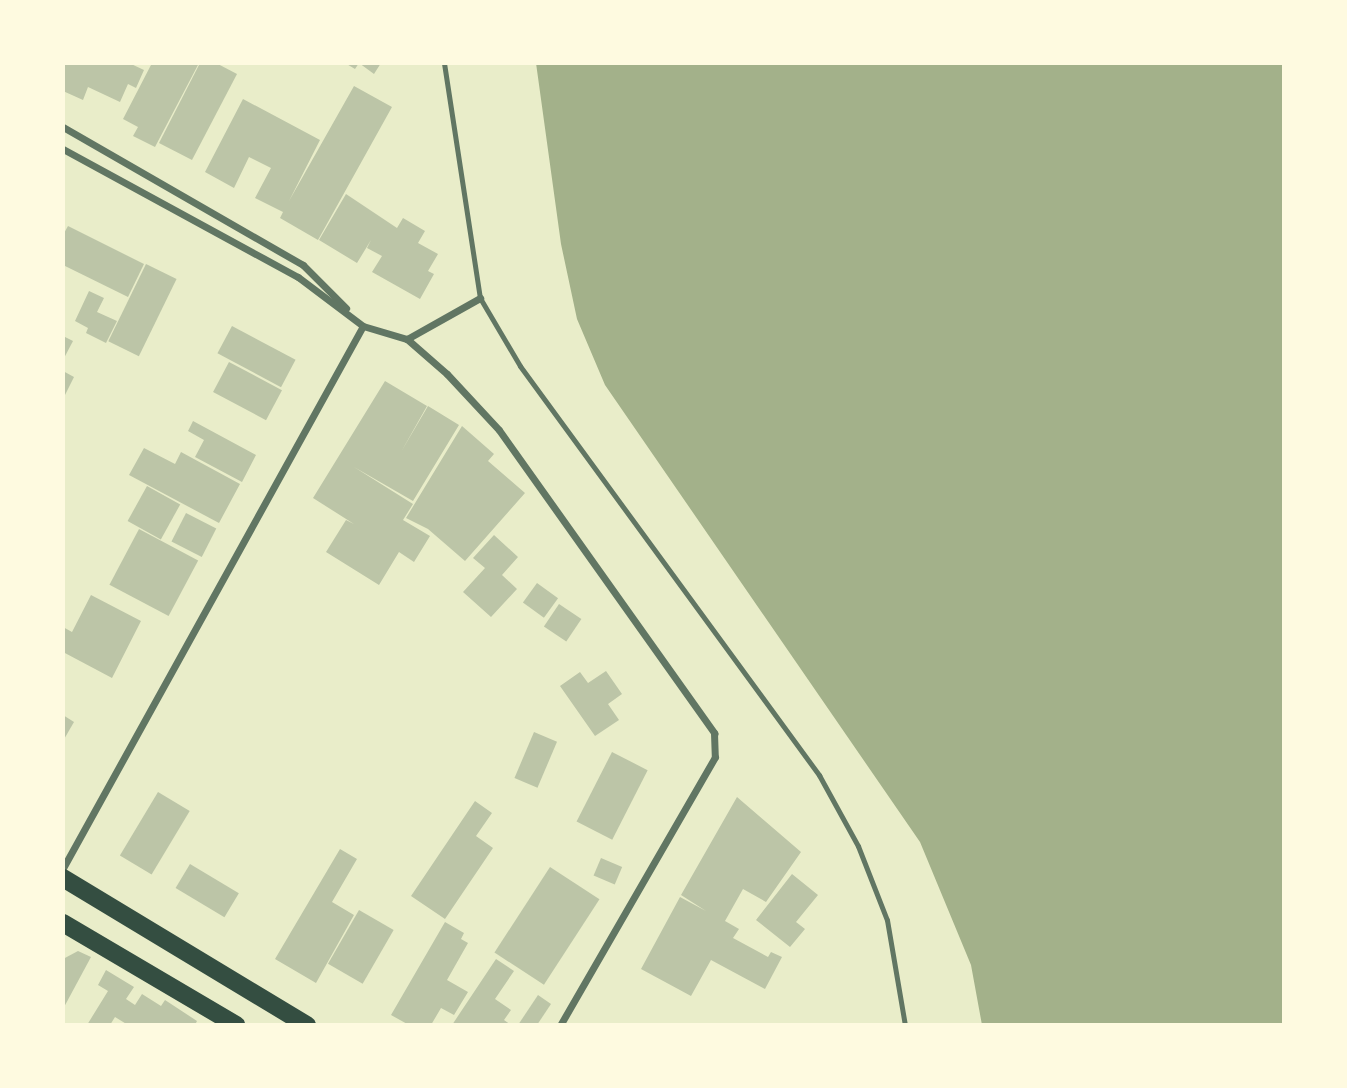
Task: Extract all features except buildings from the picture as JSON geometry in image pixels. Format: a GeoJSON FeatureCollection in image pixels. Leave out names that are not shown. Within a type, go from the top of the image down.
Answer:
{"type":"FeatureCollection","features":[{"type":"Feature","properties":{"kind":"main road"},"geometry":{"type":"LineString","coordinates":[[63,878],[307,1025]]}},
{"type":"Feature","properties":{"kind":"main road"},"geometry":{"type":"LineString","coordinates":[[63,923],[236,1025]]}},
{"type":"Feature","properties":{"kind":"street"},"geometry":{"type":"LineString","coordinates":[[63,127],[303,265],[363,326]]}},
{"type":"Feature","properties":{"kind":"street"},"geometry":{"type":"LineString","coordinates":[[63,149],[298,277],[363,326],[407,339],[447,374],[499,430],[713,733],[715,757],[560,1025]]}},
{"type":"Feature","properties":{"kind":"street"},"geometry":{"type":"LineString","coordinates":[[407,339],[480,298]]}},
{"type":"Feature","properties":{"kind":"street"},"geometry":{"type":"LineString","coordinates":[[63,868],[363,326]]}},
{"type":"Feature","properties":{"kind":"lane"},"geometry":{"type":"LineString","coordinates":[[444,63],[480,298],[520,366],[819,775],[858,846],[887,919],[905,1025]]}},
{"type":"Feature","properties":{"kind":"shaded area"},"geometry":{"type":"Polygon","coordinates":[[[536,63],[1284,63],[1284,1025],[982,1025],[971,965],[920,842],[605,385],[577,319],[561,244],[536,63]]]}}]}
